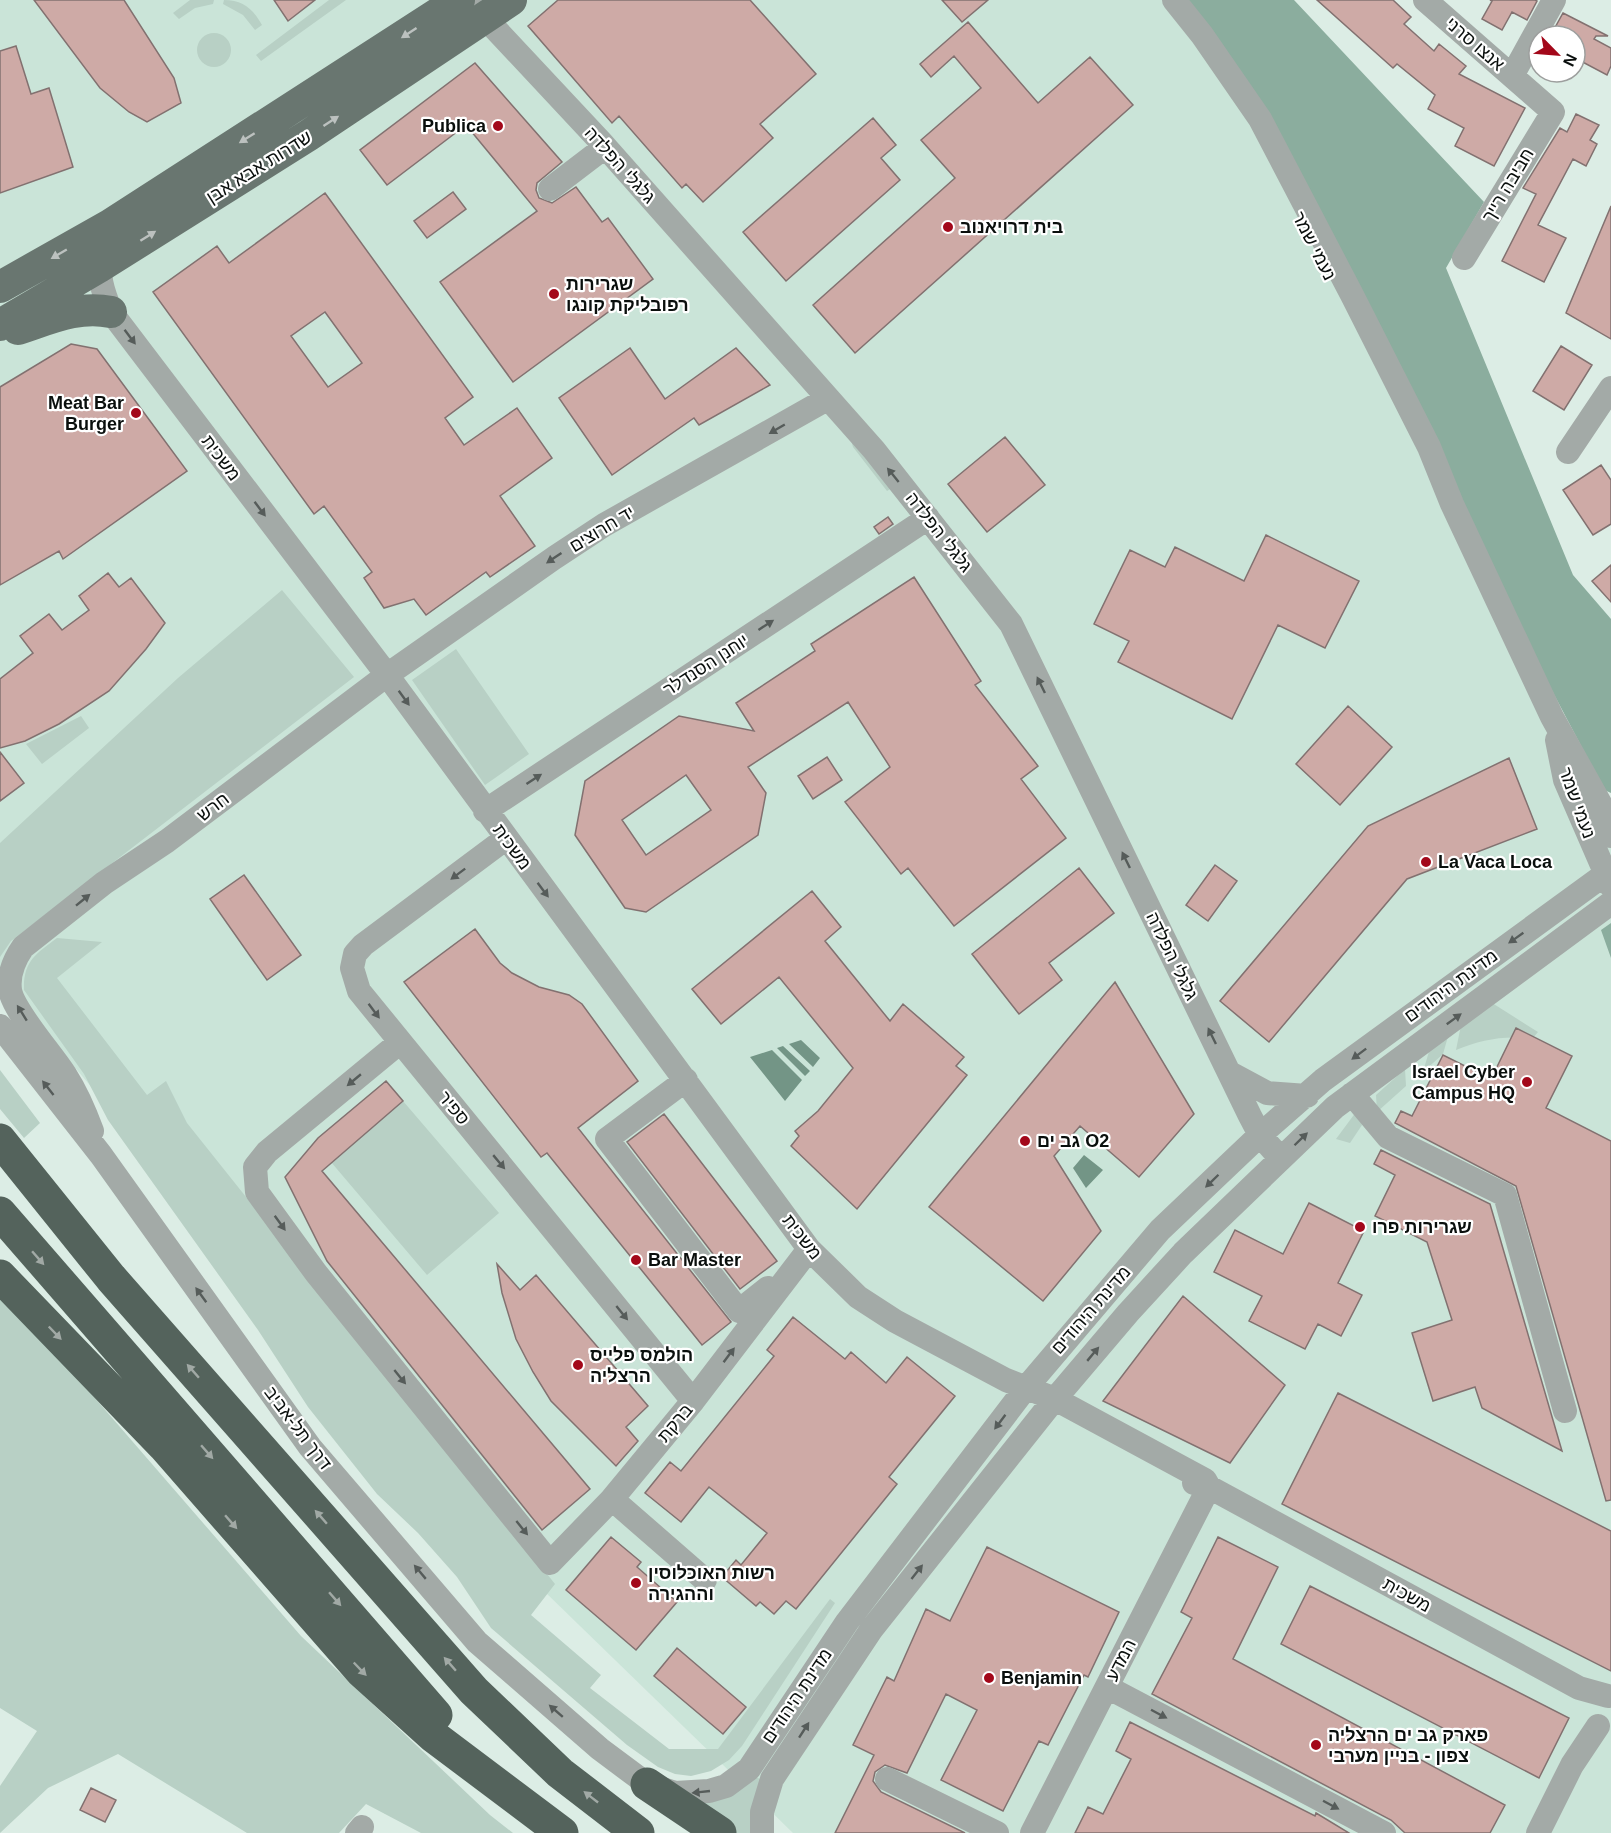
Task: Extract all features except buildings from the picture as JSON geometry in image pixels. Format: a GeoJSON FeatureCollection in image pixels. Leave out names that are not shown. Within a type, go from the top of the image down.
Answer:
{"type":"FeatureCollection","features":[{"type":"Feature","properties":{"kind":"highway","name":"דרך תל-אביב"},"geometry":{"type":"LineString","coordinates":[[0,1140],[111,1278],[474,1691],[560,1773],[638,1833]]}},
{"type":"Feature","properties":{"kind":"highway"},"geometry":{"type":"LineString","coordinates":[[0,1213],[434,1713],[509,1793]]}},
{"type":"Feature","properties":{"kind":"highway"},"geometry":{"type":"LineString","coordinates":[[0,1276],[164,1446],[361,1671],[432,1736],[557,1830]]}},
{"type":"Feature","properties":{"kind":"highway"},"geometry":{"type":"LineString","coordinates":[[647,1784],[720,1833]]}},
{"type":"Feature","properties":{"kind":"main road","name":"שדרות אבא אבן"},"geometry":{"type":"LineString","coordinates":[[0,287],[110,225],[458,0]]}},
{"type":"Feature","properties":{"kind":"main road","name":"שדרות אבא אבן"},"geometry":{"type":"LineString","coordinates":[[0,325],[99,267],[309,135],[486,19],[511,0]]}},
{"type":"Feature","properties":{"kind":"main road"},"geometry":{"type":"LineString","coordinates":[[0,335],[69,312],[91,309],[111,312]]}},
{"type":"Feature","properties":{"kind":"street","name":"גלגלי הפלדה"},"geometry":{"type":"LineString","coordinates":[[458,0],[486,19],[605,147],[874,450],[1011,624],[1260,1135],[1281,1159]]}},
{"type":"Feature","properties":{"kind":"street","name":"נעמי שמר"},"geometry":{"type":"LineString","coordinates":[[1158,0],[1194,44],[1253,126],[1452,504],[1552,717],[1606,810],[1601,838]]}},
{"type":"Feature","properties":{"kind":"street","name":"נעמי שמר"},"geometry":{"type":"LineString","coordinates":[[1174,0],[1202,35],[1260,119],[1429,447],[1452,504]]}},
{"type":"Feature","properties":{"kind":"street","name":"אנצו סרני"},"geometry":{"type":"LineString","coordinates":[[1425,0],[1553,112]]}},
{"type":"Feature","properties":{"kind":"street"},"geometry":{"type":"LineString","coordinates":[[1512,76],[1554,0]]}},
{"type":"Feature","properties":{"kind":"street","name":"חביבה רייך"},"geometry":{"type":"LineString","coordinates":[[1464,258],[1553,112]]}},
{"type":"Feature","properties":{"kind":"street"},"geometry":{"type":"LineString","coordinates":[[550,189],[605,147]]}},
{"type":"Feature","properties":{"kind":"street","name":"משכית"},"geometry":{"type":"LineString","coordinates":[[110,225],[99,267],[102,290],[111,312],[387,675],[505,839],[686,1080],[802,1257],[895,1321],[1052,1403],[1201,1487],[1209,1487],[1579,1688],[1609,1695]]}},
{"type":"Feature","properties":{"kind":"street"},"geometry":{"type":"LineString","coordinates":[[1568,452],[1611,388]]}},
{"type":"Feature","properties":{"kind":"street","name":"יד חרוצים"},"geometry":{"type":"LineString","coordinates":[[387,675],[604,525],[827,399]]}},
{"type":"Feature","properties":{"kind":"street","name":"יוחנן הסנדלר"},"geometry":{"type":"LineString","coordinates":[[485,811],[928,518]]}},
{"type":"Feature","properties":{"kind":"street","name":"חרש"},"geometry":{"type":"LineString","coordinates":[[101,1155],[83,1107],[67,1076],[22,1015],[10,992],[14,959],[23,947],[37,935],[105,883],[167,841],[387,675]]}},
{"type":"Feature","properties":{"kind":"street","name":"נעמי שמר"},"geometry":{"type":"LineString","coordinates":[[1552,717],[1565,780],[1601,838],[1609,877]]}},
{"type":"Feature","properties":{"kind":"street"},"geometry":{"type":"LineString","coordinates":[[1583,890],[1590,864],[1601,838]]}},
{"type":"Feature","properties":{"kind":"street","name":"ספיר"},"geometry":{"type":"LineString","coordinates":[[505,839],[363,945],[356,954],[352,968],[359,991],[399,1043],[530,1198],[693,1401]]}},
{"type":"Feature","properties":{"kind":"street","name":"מדינת היהודים"},"geometry":{"type":"LineString","coordinates":[[647,1784],[675,1793],[709,1791],[726,1786],[749,1769],[847,1622],[1025,1389],[1160,1230],[1260,1135],[1307,1096],[1474,968],[1583,890],[1609,877]]}},
{"type":"Feature","properties":{"kind":"street","name":"מדינת היהודים"},"geometry":{"type":"LineString","coordinates":[[762,1833],[762,1812],[772,1779],[871,1630],[1052,1403],[1183,1253],[1352,1094],[1611,903]]}},
{"type":"Feature","properties":{"kind":"street","name":"דרך תל-אביב"},"geometry":{"type":"LineString","coordinates":[[0,1026],[101,1155],[310,1447],[477,1642],[600,1749],[647,1784]]}},
{"type":"Feature","properties":{"kind":"street","name":"ברקת"},"geometry":{"type":"LineString","coordinates":[[399,1043],[267,1152],[255,1167],[257,1192],[316,1273],[550,1563],[612,1499],[693,1401],[802,1257]]}},
{"type":"Feature","properties":{"kind":"street"},"geometry":{"type":"LineString","coordinates":[[1230,1073],[1267,1093],[1307,1096]]}},
{"type":"Feature","properties":{"kind":"street"},"geometry":{"type":"LineString","coordinates":[[686,1080],[607,1138],[739,1311],[802,1257]]}},
{"type":"Feature","properties":{"kind":"street"},"geometry":{"type":"LineString","coordinates":[[1352,1094],[1388,1137],[1505,1194],[1565,1411]]}},
{"type":"Feature","properties":{"kind":"street","name":"המדע"},"geometry":{"type":"LineString","coordinates":[[1032,1833],[1209,1487]]}},
{"type":"Feature","properties":{"kind":"street"},"geometry":{"type":"LineString","coordinates":[[612,1499],[705,1580]]}},
{"type":"Feature","properties":{"kind":"street"},"geometry":{"type":"LineString","coordinates":[[1107,1687],[1384,1833]]}},
{"type":"Feature","properties":{"kind":"street"},"geometry":{"type":"LineString","coordinates":[[1538,1833],[1572,1765],[1605,1736],[1599,1710],[1609,1695]]}},
{"type":"Feature","properties":{"kind":"street"},"geometry":{"type":"LineString","coordinates":[[887,1779],[997,1833]]}},
{"type":"Feature","properties":{"kind":"shaded area"},"geometry":{"type":"Polygon","coordinates":[[[0,0],[1174,0],[1260,119],[1611,836],[1611,1833],[793,1833],[397,1448],[0,979],[0,0]]]}},
{"type":"Feature","properties":{"kind":"shaded area"},"geometry":{"type":"Polygon","coordinates":[[[190,0],[214,0],[213,4],[195,8],[179,19],[173,13],[190,0]]]}},
{"type":"Feature","properties":{"kind":"shaded area"},"geometry":{"type":"Polygon","coordinates":[[[224,0],[231,0],[247,7],[262,25],[255,30],[243,15],[223,4],[224,0]]]}},
{"type":"Feature","properties":{"kind":"shaded area"},"geometry":{"type":"Polygon","coordinates":[[[329,0],[346,0],[261,61],[256,55],[329,0]]]}},
{"type":"Feature","properties":{"kind":"shaded area"},"geometry":{"type":"Polygon","coordinates":[[[1188,0],[1294,0],[1484,202],[1446,268],[1573,575],[1611,619],[1611,793],[1600,788],[1588,759],[1188,0]]]}},
{"type":"Feature","properties":{"kind":"shaded area"},"geometry":{"type":"Polygon","coordinates":[[[214,33],[226,38],[231,50],[226,62],[214,67],[202,62],[197,50],[202,38],[214,33]]]}},
{"type":"Feature","properties":{"kind":"shaded area"},"geometry":{"type":"Polygon","coordinates":[[[851,440],[892,488],[887,491],[853,447],[851,440]]]}},
{"type":"Feature","properties":{"kind":"shaded area"},"geometry":{"type":"Polygon","coordinates":[[[282,590],[354,677],[11,941],[0,957],[0,843],[178,678],[282,590]]]}},
{"type":"Feature","properties":{"kind":"shaded area"},"geometry":{"type":"Polygon","coordinates":[[[456,649],[529,754],[485,785],[412,680],[456,649]]]}},
{"type":"Feature","properties":{"kind":"shaded area"},"geometry":{"type":"Polygon","coordinates":[[[81,716],[89,728],[42,764],[26,744],[81,716]]]}},
{"type":"Feature","properties":{"kind":"shaded area"},"geometry":{"type":"Polygon","coordinates":[[[1611,923],[1611,958],[1601,930],[1611,923]]]}},
{"type":"Feature","properties":{"kind":"shaded area"},"geometry":{"type":"Polygon","coordinates":[[[57,938],[102,942],[57,978],[147,1095],[166,1081],[187,1123],[555,1584],[531,1615],[601,1675],[590,1688],[669,1749],[718,1749],[830,1599],[835,1603],[742,1746],[729,1760],[711,1771],[691,1776],[675,1774],[658,1767],[627,1745],[491,1628],[457,1577],[418,1533],[377,1494],[308,1407],[258,1330],[108,1120],[84,1074],[24,990],[28,965],[37,954],[57,938]]]}},
{"type":"Feature","properties":{"kind":"shaded area"},"geometry":{"type":"Polygon","coordinates":[[[1489,1001],[1538,1032],[1532,1039],[1493,1039],[1456,1050],[1461,1025],[1489,1001]]]}},
{"type":"Feature","properties":{"kind":"shaded area"},"geometry":{"type":"Polygon","coordinates":[[[1449,1033],[1443,1054],[1423,1072],[1430,1048],[1449,1033]]]}},
{"type":"Feature","properties":{"kind":"shaded area"},"geometry":{"type":"Polygon","coordinates":[[[801,1040],[820,1058],[813,1067],[789,1044],[801,1040]]]}},
{"type":"Feature","properties":{"kind":"shaded area"},"geometry":{"type":"Polygon","coordinates":[[[783,1046],[810,1071],[805,1076],[777,1048],[783,1046]]]}},
{"type":"Feature","properties":{"kind":"shaded area"},"geometry":{"type":"Polygon","coordinates":[[[772,1050],[802,1080],[785,1101],[750,1057],[772,1050]]]}},
{"type":"Feature","properties":{"kind":"shaded area"},"geometry":{"type":"Polygon","coordinates":[[[1405,1069],[1406,1086],[1377,1112],[1376,1095],[1405,1069]]]}},
{"type":"Feature","properties":{"kind":"shaded area"},"geometry":{"type":"Polygon","coordinates":[[[0,1070],[40,1123],[24,1138],[0,1109],[0,1070]]]}},
{"type":"Feature","properties":{"kind":"shaded area"},"geometry":{"type":"Polygon","coordinates":[[[403,1101],[499,1213],[427,1275],[314,1142],[321,1136],[339,1156],[403,1101]]]}},
{"type":"Feature","properties":{"kind":"shaded area"},"geometry":{"type":"Polygon","coordinates":[[[1356,1112],[1362,1125],[1350,1143],[1336,1139],[1356,1112]]]}},
{"type":"Feature","properties":{"kind":"shaded area"},"geometry":{"type":"Polygon","coordinates":[[[1084,1155],[1103,1170],[1086,1188],[1073,1168],[1084,1155]]]}},
{"type":"Feature","properties":{"kind":"shaded area"},"geometry":{"type":"Polygon","coordinates":[[[0,1298],[55,1352],[301,1636],[490,1815],[513,1833],[421,1833],[366,1804],[339,1833],[247,1833],[118,1754],[48,1788],[0,1833],[0,1786],[37,1731],[0,1708],[0,1298]]]}},
{"type":"Feature","properties":{"kind":"shaded area"},"geometry":{"type":"Polygon","coordinates":[[[752,1775],[762,1780],[753,1833],[730,1833],[695,1799],[752,1775]]]}},
{"type":"Feature","properties":{"kind":"place","name":"Publica"},"geometry":{"type":"Point","coordinates":[498,126]}},
{"type":"Feature","properties":{"kind":"place","name":"בית דרויאנוב"},"geometry":{"type":"Point","coordinates":[948,227]}},
{"type":"Feature","properties":{"kind":"place","name":"שגרירות רפובליקת קונגו"},"geometry":{"type":"Point","coordinates":[554,294]}},
{"type":"Feature","properties":{"kind":"place","name":"Meat Bar Burger"},"geometry":{"type":"Point","coordinates":[136,413]}},
{"type":"Feature","properties":{"kind":"place","name":"La Vaca Loca"},"geometry":{"type":"Point","coordinates":[1426,862]}},
{"type":"Feature","properties":{"kind":"place","name":"Israel Cyber Campus HQ"},"geometry":{"type":"Point","coordinates":[1527,1082]}},
{"type":"Feature","properties":{"kind":"place","name":"גב ים O2"},"geometry":{"type":"Point","coordinates":[1025,1141]}},
{"type":"Feature","properties":{"kind":"place","name":"שגרירות פרו"},"geometry":{"type":"Point","coordinates":[1360,1227]}},
{"type":"Feature","properties":{"kind":"place","name":"Bar Master"},"geometry":{"type":"Point","coordinates":[636,1260]}},
{"type":"Feature","properties":{"kind":"place","name":"הולמס פלייס הרצליה"},"geometry":{"type":"Point","coordinates":[578,1365]}},
{"type":"Feature","properties":{"kind":"place","name":"רשות האוכלוסין וההגירה"},"geometry":{"type":"Point","coordinates":[636,1583]}},
{"type":"Feature","properties":{"kind":"place","name":"Benjamin"},"geometry":{"type":"Point","coordinates":[989,1678]}},
{"type":"Feature","properties":{"kind":"place","name":"פארק גב ים הרצליה צפון - בניין מערבי"},"geometry":{"type":"Point","coordinates":[1316,1745]}}]}
